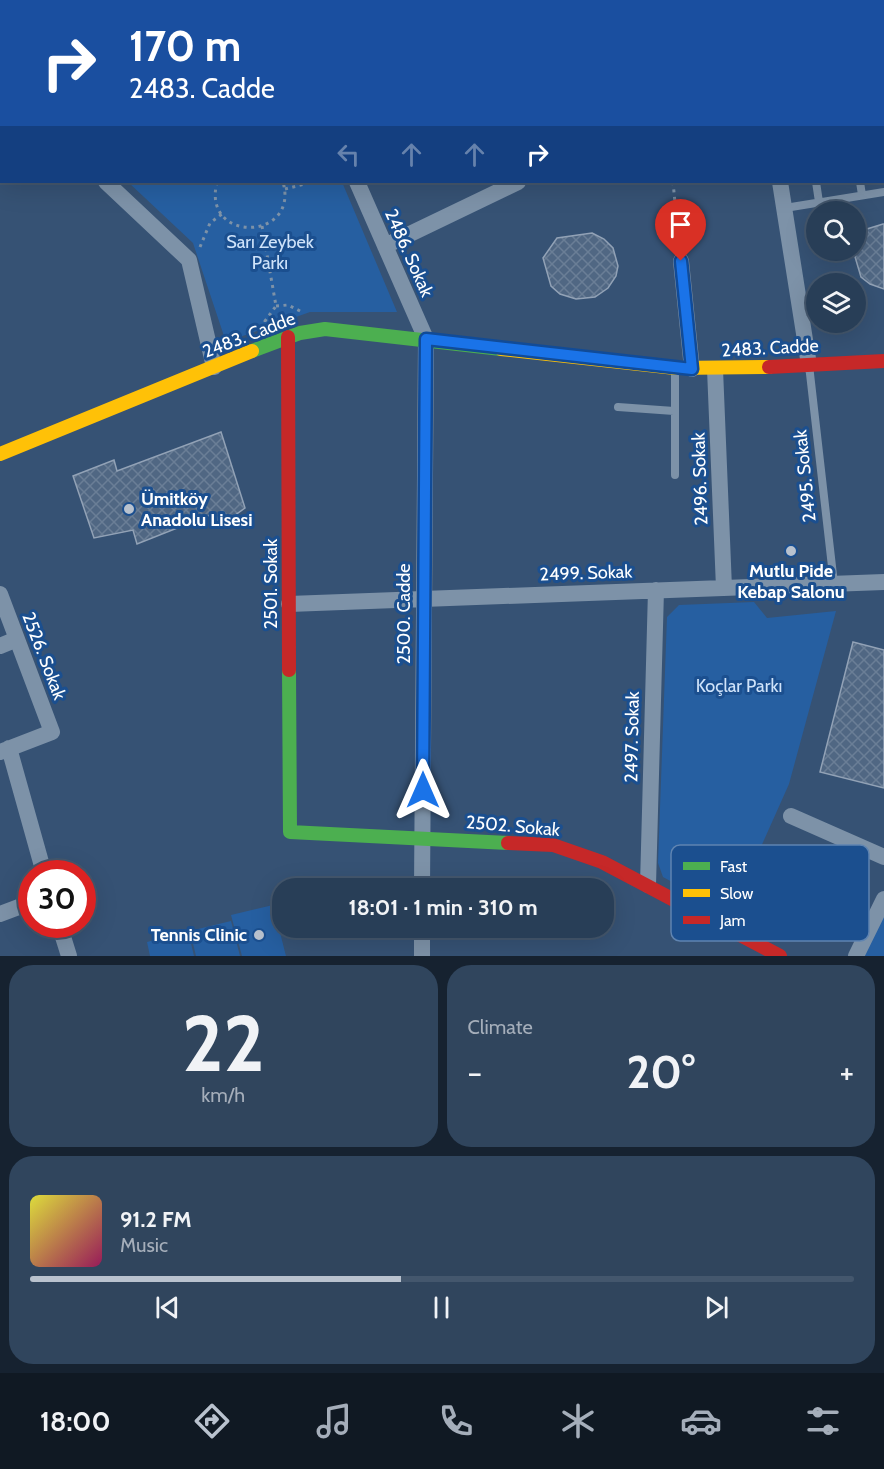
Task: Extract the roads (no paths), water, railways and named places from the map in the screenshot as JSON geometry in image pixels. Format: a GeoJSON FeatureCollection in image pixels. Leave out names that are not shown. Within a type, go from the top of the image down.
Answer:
{"type":"FeatureCollection","features":[{"type":"Feature","properties":{"kind":"street"},"geometry":{"type":"LineString","coordinates":[[107,183],[189,260],[214,367]]}},
{"type":"Feature","properties":{"kind":"street","name":"2486. Sokak"},"geometry":{"type":"LineString","coordinates":[[357,183],[426,339]]}},
{"type":"Feature","properties":{"kind":"street"},"geometry":{"type":"LineString","coordinates":[[385,246],[516,183]]}},
{"type":"Feature","properties":{"kind":"street"},"geometry":{"type":"LineString","coordinates":[[780,183],[809,365]]}},
{"type":"Feature","properties":{"kind":"street"},"geometry":{"type":"LineString","coordinates":[[681,261],[683,368]]}},
{"type":"Feature","properties":{"kind":"street","name":"2483. Cadde"},"geometry":{"type":"LineString","coordinates":[[0,454],[272,343],[325,329],[683,368],[715,369],[884,361]]}},
{"type":"Feature","properties":{"kind":"street","name":"2501. Sokak"},"geometry":{"type":"LineString","coordinates":[[288,337],[290,832]]}},
{"type":"Feature","properties":{"kind":"street","name":"2500. Cadde"},"geometry":{"type":"LineString","coordinates":[[422,878],[426,339]]}},
{"type":"Feature","properties":{"kind":"street","name":"2496. Sokak"},"geometry":{"type":"LineString","coordinates":[[715,369],[724,588]]}},
{"type":"Feature","properties":{"kind":"street","name":"2499. Sokak"},"geometry":{"type":"LineString","coordinates":[[289,604],[884,582]]}},
{"type":"Feature","properties":{"kind":"street","name":"2497. Sokak"},"geometry":{"type":"LineString","coordinates":[[648,885],[656,590]]}},
{"type":"Feature","properties":{"kind":"street","name":"2526. Sokak"},"geometry":{"type":"LineString","coordinates":[[0,594],[52,732],[4,750]]}},
{"type":"Feature","properties":{"kind":"street"},"geometry":{"type":"LineString","coordinates":[[0,646],[17,639]]}},
{"type":"Feature","properties":{"kind":"street"},"geometry":{"type":"LineString","coordinates":[[4,750],[40,860]]}},
{"type":"Feature","properties":{"kind":"street"},"geometry":{"type":"LineString","coordinates":[[791,816],[858,845]]}},
{"type":"Feature","properties":{"kind":"street","name":"2502. Sokak"},"geometry":{"type":"LineString","coordinates":[[290,832],[553,845],[588,855],[671,897]]}},
{"type":"Feature","properties":{"kind":"street"},"geometry":{"type":"LineString","coordinates":[[869,850],[884,856]]}},
{"type":"Feature","properties":{"kind":"street"},"geometry":{"type":"LineString","coordinates":[[869,930],[884,899]]}},
{"type":"Feature","properties":{"kind":"street"},"geometry":{"type":"LineString","coordinates":[[0,914],[18,907]]}},
{"type":"Feature","properties":{"kind":"street"},"geometry":{"type":"LineString","coordinates":[[63,938],[69,956]]}},
{"type":"Feature","properties":{"kind":"street"},"geometry":{"type":"LineString","coordinates":[[422,938],[422,956]]}},
{"type":"Feature","properties":{"kind":"street","name":"2502. Sokak"},"geometry":{"type":"LineString","coordinates":[[752,941],[780,956]]}},
{"type":"Feature","properties":{"kind":"street"},"geometry":{"type":"LineString","coordinates":[[856,956],[863,941]]}},
{"type":"Feature","properties":{"kind":"lane"},"geometry":{"type":"LineString","coordinates":[[816,183],[819,201]]}},
{"type":"Feature","properties":{"kind":"lane"},"geometry":{"type":"LineString","coordinates":[[860,183],[862,195]]}},
{"type":"Feature","properties":{"kind":"lane"},"geometry":{"type":"LineString","coordinates":[[825,201],[884,192]]}},
{"type":"Feature","properties":{"kind":"lane"},"geometry":{"type":"LineString","coordinates":[[785,208],[806,204]]}},
{"type":"Feature","properties":{"kind":"lane","name":"2495. Sokak"},"geometry":{"type":"LineString","coordinates":[[809,365],[834,584]]}},
{"type":"Feature","properties":{"kind":"lane"},"geometry":{"type":"LineString","coordinates":[[675,475],[674,411],[683,368]]}},
{"type":"Feature","properties":{"kind":"lane"},"geometry":{"type":"LineString","coordinates":[[618,407],[674,411]]}},
{"type":"Feature","properties":{"kind":"place","name":"Ümitköy Anadolu Lisesi"},"geometry":{"type":"Point","coordinates":[129,509]}},
{"type":"Feature","properties":{"kind":"place","name":"Mutlu Pide Kebap Salonu"},"geometry":{"type":"Point","coordinates":[791,551]}},
{"type":"Feature","properties":{"kind":"place","name":"Tennis Clinic"},"geometry":{"type":"Point","coordinates":[259,935]}},
{"type":"Feature","properties":{"kind":"park label","name":"Sarı Zeybek Parkı"},"geometry":{"type":"Point","coordinates":[270,252]}},
{"type":"Feature","properties":{"kind":"park label","name":"Koçlar Parkı"},"geometry":{"type":"Point","coordinates":[739,686]}}]}
